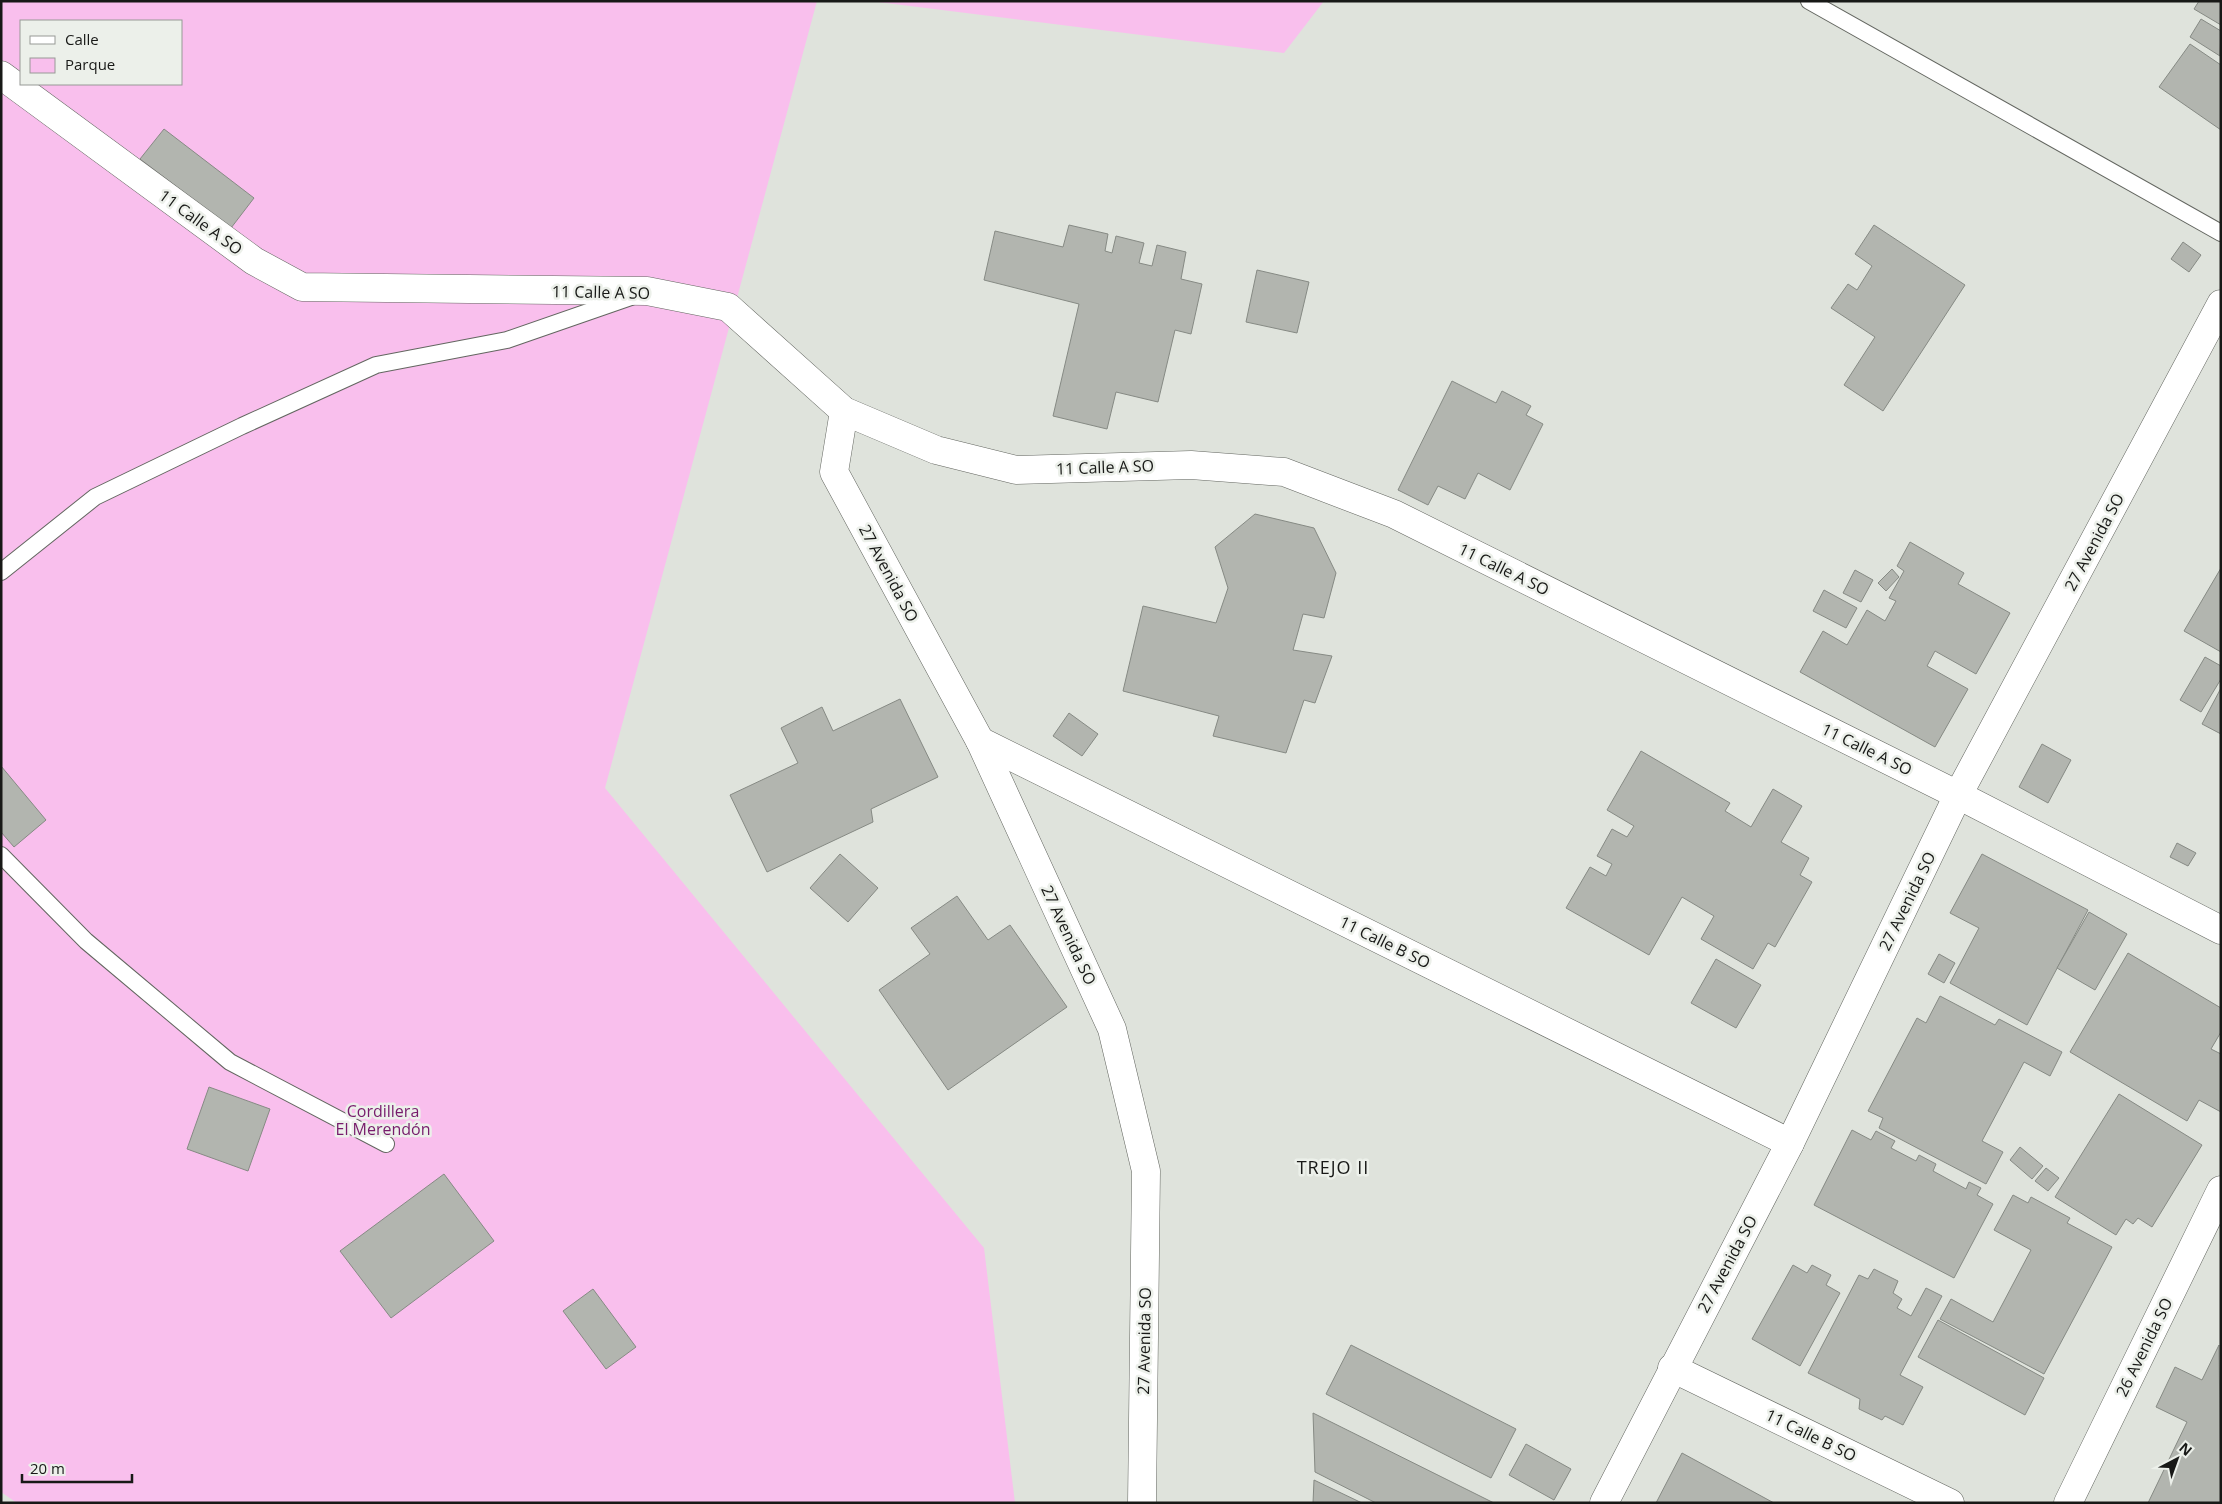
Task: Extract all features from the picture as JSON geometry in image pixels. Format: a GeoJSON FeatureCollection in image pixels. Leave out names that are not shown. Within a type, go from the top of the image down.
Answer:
{"type":"FeatureCollection","features":[{"type":"Feature","properties":{"kind":"street","name":"11 Calle A SO"},"geometry":{"type":"LineString","coordinates":[[1,75],[254,261],[302,287],[647,292],[728,307],[844,411],[936,450],[1016,470],[1191,465],[1284,472],[1394,514],[1958,795],[2221,930]]}},
{"type":"Feature","properties":{"kind":"street","name":"27 Avenida SO"},"geometry":{"type":"LineString","coordinates":[[1604,1503],[1672,1368],[1790,1143],[1958,795],[2221,304]]}},
{"type":"Feature","properties":{"kind":"street","name":"27 Avenida SO"},"geometry":{"type":"LineString","coordinates":[[844,411],[834,472],[980,741],[1112,1029],[1146,1171],[1142,1503]]}},
{"type":"Feature","properties":{"kind":"street","name":"11 Calle B SO"},"geometry":{"type":"LineString","coordinates":[[980,741],[1790,1143]]}},
{"type":"Feature","properties":{"kind":"street","name":"26 Avenida SO"},"geometry":{"type":"LineString","coordinates":[[2068,1503],[2221,1190]]}},
{"type":"Feature","properties":{"kind":"street","name":"11 Calle B SO"},"geometry":{"type":"LineString","coordinates":[[1672,1368],[1950,1503]]}},
{"type":"Feature","properties":{"kind":"lane"},"geometry":{"type":"LineString","coordinates":[[1809,1],[2221,232]]}},
{"type":"Feature","properties":{"kind":"lane"},"geometry":{"type":"LineString","coordinates":[[1,572],[95,496],[376,365],[507,340],[647,292]]}},
{"type":"Feature","properties":{"kind":"lane"},"geometry":{"type":"LineString","coordinates":[[1,855],[86,941],[230,1062],[386,1144]]}},
{"type":"Feature","properties":{"kind":"green space","name":"Cordillera El Merendón"},"geometry":{"type":"Polygon","coordinates":[[[1,1],[817,1],[605,788],[984,1248],[1015,1503],[17,1503],[1,1492],[1,1]]]}},
{"type":"Feature","properties":{"kind":"green space"},"geometry":{"type":"Polygon","coordinates":[[[870,1],[1324,1],[1284,53],[870,1]]]}},
{"type":"Feature","properties":{"kind":"building"},"geometry":{"type":"Polygon","coordinates":[[[2199,1],[2221,1],[2221,25],[2194,9],[2199,1]]]}},
{"type":"Feature","properties":{"kind":"building"},"geometry":{"type":"Polygon","coordinates":[[[2201,19],[2221,31],[2220,56],[2190,37],[2201,19]]]}},
{"type":"Feature","properties":{"kind":"building"},"geometry":{"type":"Polygon","coordinates":[[[2190,44],[2221,65],[2221,130],[2159,87],[2190,44]]]}},
{"type":"Feature","properties":{"kind":"building"},"geometry":{"type":"Polygon","coordinates":[[[164,129],[254,198],[231,228],[140,159],[164,129]]]}},
{"type":"Feature","properties":{"kind":"building"},"geometry":{"type":"Polygon","coordinates":[[[1069,225],[1108,234],[1105,251],[1112,253],[1116,236],[1144,243],[1139,263],[1152,266],[1157,245],[1186,252],[1181,279],[1202,284],[1191,334],[1175,330],[1158,402],[1116,392],[1107,429],[1053,416],[1079,304],[984,280],[995,231],[1063,247],[1069,225]]]}},
{"type":"Feature","properties":{"kind":"building"},"geometry":{"type":"Polygon","coordinates":[[[1874,225],[1965,285],[1883,411],[1844,385],[1875,337],[1831,308],[1848,284],[1857,290],[1872,266],[1855,254],[1874,225]]]}},
{"type":"Feature","properties":{"kind":"building"},"geometry":{"type":"Polygon","coordinates":[[[2183,242],[2201,255],[2189,272],[2171,259],[2183,242]]]}},
{"type":"Feature","properties":{"kind":"building"},"geometry":{"type":"Polygon","coordinates":[[[1257,270],[1309,282],[1297,333],[1246,322],[1257,270]]]}},
{"type":"Feature","properties":{"kind":"building"},"geometry":{"type":"Polygon","coordinates":[[[1452,381],[1496,403],[1502,391],[1531,406],[1526,415],[1543,424],[1510,490],[1478,473],[1465,499],[1438,486],[1428,505],[1398,490],[1452,381]]]}},
{"type":"Feature","properties":{"kind":"building"},"geometry":{"type":"Polygon","coordinates":[[[1255,514],[1314,528],[1336,573],[1324,618],[1303,614],[1293,650],[1332,656],[1315,703],[1304,700],[1286,753],[1213,736],[1219,716],[1123,691],[1143,606],[1216,623],[1228,588],[1215,547],[1255,514]]]}},
{"type":"Feature","properties":{"kind":"building"},"geometry":{"type":"Polygon","coordinates":[[[1910,542],[1964,573],[1958,584],[2010,613],[1976,674],[1935,651],[1927,666],[1968,689],[1935,747],[1800,672],[1823,631],[1847,645],[1867,610],[1885,621],[1896,601],[1889,598],[1904,571],[1897,566],[1910,542]]]}},
{"type":"Feature","properties":{"kind":"building"},"geometry":{"type":"Polygon","coordinates":[[[2221,568],[2221,652],[2184,631],[2221,568]]]}},
{"type":"Feature","properties":{"kind":"building"},"geometry":{"type":"Polygon","coordinates":[[[1892,569],[1899,577],[1886,591],[1878,583],[1892,569]]]}},
{"type":"Feature","properties":{"kind":"building"},"geometry":{"type":"Polygon","coordinates":[[[1855,570],[1873,580],[1861,602],[1843,593],[1855,570]]]}},
{"type":"Feature","properties":{"kind":"building"},"geometry":{"type":"Polygon","coordinates":[[[1824,590],[1857,608],[1846,628],[1813,611],[1824,590]]]}},
{"type":"Feature","properties":{"kind":"building"},"geometry":{"type":"Polygon","coordinates":[[[2205,657],[2221,666],[2221,679],[2201,712],[2180,700],[2205,657]]]}},
{"type":"Feature","properties":{"kind":"building"},"geometry":{"type":"Polygon","coordinates":[[[2221,688],[2221,734],[2202,724],[2221,688]]]}},
{"type":"Feature","properties":{"kind":"building"},"geometry":{"type":"Polygon","coordinates":[[[900,699],[938,777],[871,809],[873,822],[767,872],[730,795],[798,763],[781,728],[822,707],[833,731],[900,699]]]}},
{"type":"Feature","properties":{"kind":"building"},"geometry":{"type":"Polygon","coordinates":[[[1069,713],[1098,734],[1082,756],[1053,736],[1069,713]]]}},
{"type":"Feature","properties":{"kind":"building"},"geometry":{"type":"Polygon","coordinates":[[[2042,744],[2071,760],[2048,803],[2019,787],[2042,744]]]}},
{"type":"Feature","properties":{"kind":"building"},"geometry":{"type":"Polygon","coordinates":[[[1641,751],[1730,803],[1725,811],[1751,827],[1773,789],[1802,806],[1781,842],[1809,858],[1800,875],[1812,882],[1775,947],[1768,943],[1753,969],[1701,939],[1714,916],[1682,897],[1649,955],[1566,908],[1590,867],[1606,876],[1612,864],[1597,856],[1612,829],[1627,837],[1634,826],[1607,810],[1641,751]]]}},
{"type":"Feature","properties":{"kind":"building"},"geometry":{"type":"Polygon","coordinates":[[[1,766],[46,820],[14,847],[1,832],[1,766]]]}},
{"type":"Feature","properties":{"kind":"building"},"geometry":{"type":"Polygon","coordinates":[[[2177,843],[2196,853],[2188,866],[2170,857],[2177,843]]]}},
{"type":"Feature","properties":{"kind":"building"},"geometry":{"type":"Polygon","coordinates":[[[840,854],[878,888],[848,922],[810,888],[840,854]]]}},
{"type":"Feature","properties":{"kind":"building"},"geometry":{"type":"Polygon","coordinates":[[[1982,854],[2088,910],[2027,1025],[1950,983],[1979,928],[1950,913],[1982,854]]]}},
{"type":"Feature","properties":{"kind":"building"},"geometry":{"type":"Polygon","coordinates":[[[957,896],[988,940],[1010,925],[1067,1007],[948,1090],[879,990],[930,954],[911,928],[957,896]]]}},
{"type":"Feature","properties":{"kind":"building"},"geometry":{"type":"Polygon","coordinates":[[[2089,912],[2127,934],[2095,990],[2057,968],[2089,912]]]}},
{"type":"Feature","properties":{"kind":"building"},"geometry":{"type":"Polygon","coordinates":[[[2128,953],[2221,1008],[2221,1032],[2211,1049],[2221,1054],[2221,1112],[2199,1100],[2187,1121],[2070,1052],[2128,953]]]}},
{"type":"Feature","properties":{"kind":"building"},"geometry":{"type":"Polygon","coordinates":[[[1939,954],[1955,963],[1944,983],[1928,974],[1939,954]]]}},
{"type":"Feature","properties":{"kind":"building"},"geometry":{"type":"Polygon","coordinates":[[[1716,959],[1761,985],[1736,1028],[1691,1003],[1716,959]]]}},
{"type":"Feature","properties":{"kind":"building"},"geometry":{"type":"Polygon","coordinates":[[[1940,996],[1995,1025],[1999,1019],[2062,1052],[2050,1076],[2024,1062],[1982,1141],[2003,1152],[1986,1184],[1879,1128],[1883,1118],[1868,1111],[1917,1018],[1926,1023],[1940,996]]]}},
{"type":"Feature","properties":{"kind":"building"},"geometry":{"type":"Polygon","coordinates":[[[209,1087],[270,1109],[248,1171],[187,1149],[209,1087]]]}},
{"type":"Feature","properties":{"kind":"building"},"geometry":{"type":"Polygon","coordinates":[[[2119,1094],[2202,1145],[2152,1227],[2138,1218],[2133,1224],[2126,1219],[2116,1235],[2055,1197],[2119,1094]]]}},
{"type":"Feature","properties":{"kind":"building"},"geometry":{"type":"Polygon","coordinates":[[[1852,1130],[1871,1140],[1876,1131],[1895,1141],[1891,1148],[1916,1161],[1919,1155],[1936,1164],[1933,1171],[1966,1189],[1969,1182],[1981,1188],[1977,1195],[1993,1204],[1954,1278],[1814,1205],[1852,1130]]]}},
{"type":"Feature","properties":{"kind":"building"},"geometry":{"type":"Polygon","coordinates":[[[2020,1147],[2043,1166],[2032,1179],[2010,1160],[2020,1147]]]}},
{"type":"Feature","properties":{"kind":"building"},"geometry":{"type":"Polygon","coordinates":[[[2046,1168],[2059,1178],[2048,1191],[2035,1181],[2046,1168]]]}},
{"type":"Feature","properties":{"kind":"building"},"geometry":{"type":"Polygon","coordinates":[[[444,1174],[494,1241],[391,1318],[340,1251],[444,1174]]]}},
{"type":"Feature","properties":{"kind":"building"},"geometry":{"type":"Polygon","coordinates":[[[2013,1195],[2028,1203],[2031,1197],[2070,1218],[2067,1223],[2112,1247],[2044,1374],[1940,1319],[1951,1299],[1993,1322],[2031,1250],[1994,1230],[2013,1195]]]}},
{"type":"Feature","properties":{"kind":"building"},"geometry":{"type":"Polygon","coordinates":[[[1793,1265],[1807,1273],[1812,1265],[1831,1275],[1826,1285],[1840,1293],[1800,1366],[1752,1339],[1793,1265]]]}},
{"type":"Feature","properties":{"kind":"building"},"geometry":{"type":"Polygon","coordinates":[[[1874,1269],[1898,1281],[1893,1293],[1902,1299],[1897,1308],[1911,1316],[1926,1288],[1942,1296],[1900,1375],[1923,1387],[1903,1425],[1885,1416],[1882,1420],[1859,1409],[1860,1399],[1808,1373],[1859,1275],[1868,1279],[1874,1269]]]}},
{"type":"Feature","properties":{"kind":"building"},"geometry":{"type":"Polygon","coordinates":[[[593,1289],[636,1347],[606,1369],[563,1311],[593,1289]]]}},
{"type":"Feature","properties":{"kind":"building"},"geometry":{"type":"Polygon","coordinates":[[[1938,1320],[2044,1378],[2025,1415],[1918,1357],[1938,1320]]]}},
{"type":"Feature","properties":{"kind":"building"},"geometry":{"type":"Polygon","coordinates":[[[1351,1345],[1516,1429],[1491,1478],[1326,1394],[1351,1345]]]}},
{"type":"Feature","properties":{"kind":"building"},"geometry":{"type":"Polygon","coordinates":[[[2219,1345],[2221,1503],[2148,1503],[2187,1422],[2156,1407],[2175,1367],[2202,1380],[2219,1345]]]}},
{"type":"Feature","properties":{"kind":"building"},"geometry":{"type":"Polygon","coordinates":[[[1313,1413],[1494,1503],[1376,1503],[1315,1472],[1313,1413]]]}},
{"type":"Feature","properties":{"kind":"building"},"geometry":{"type":"Polygon","coordinates":[[[1526,1444],[1571,1469],[1554,1500],[1509,1475],[1526,1444]]]}},
{"type":"Feature","properties":{"kind":"building"},"geometry":{"type":"Polygon","coordinates":[[[1682,1453],[1774,1503],[1656,1503],[1682,1453]]]}},
{"type":"Feature","properties":{"kind":"building"},"geometry":{"type":"Polygon","coordinates":[[[1314,1480],[1362,1503],[1313,1503],[1314,1480]]]}},
{"type":"Feature","properties":{"kind":"district","name":"TREJO II"},"geometry":{"type":"Point","coordinates":[1333,1168]}}]}
